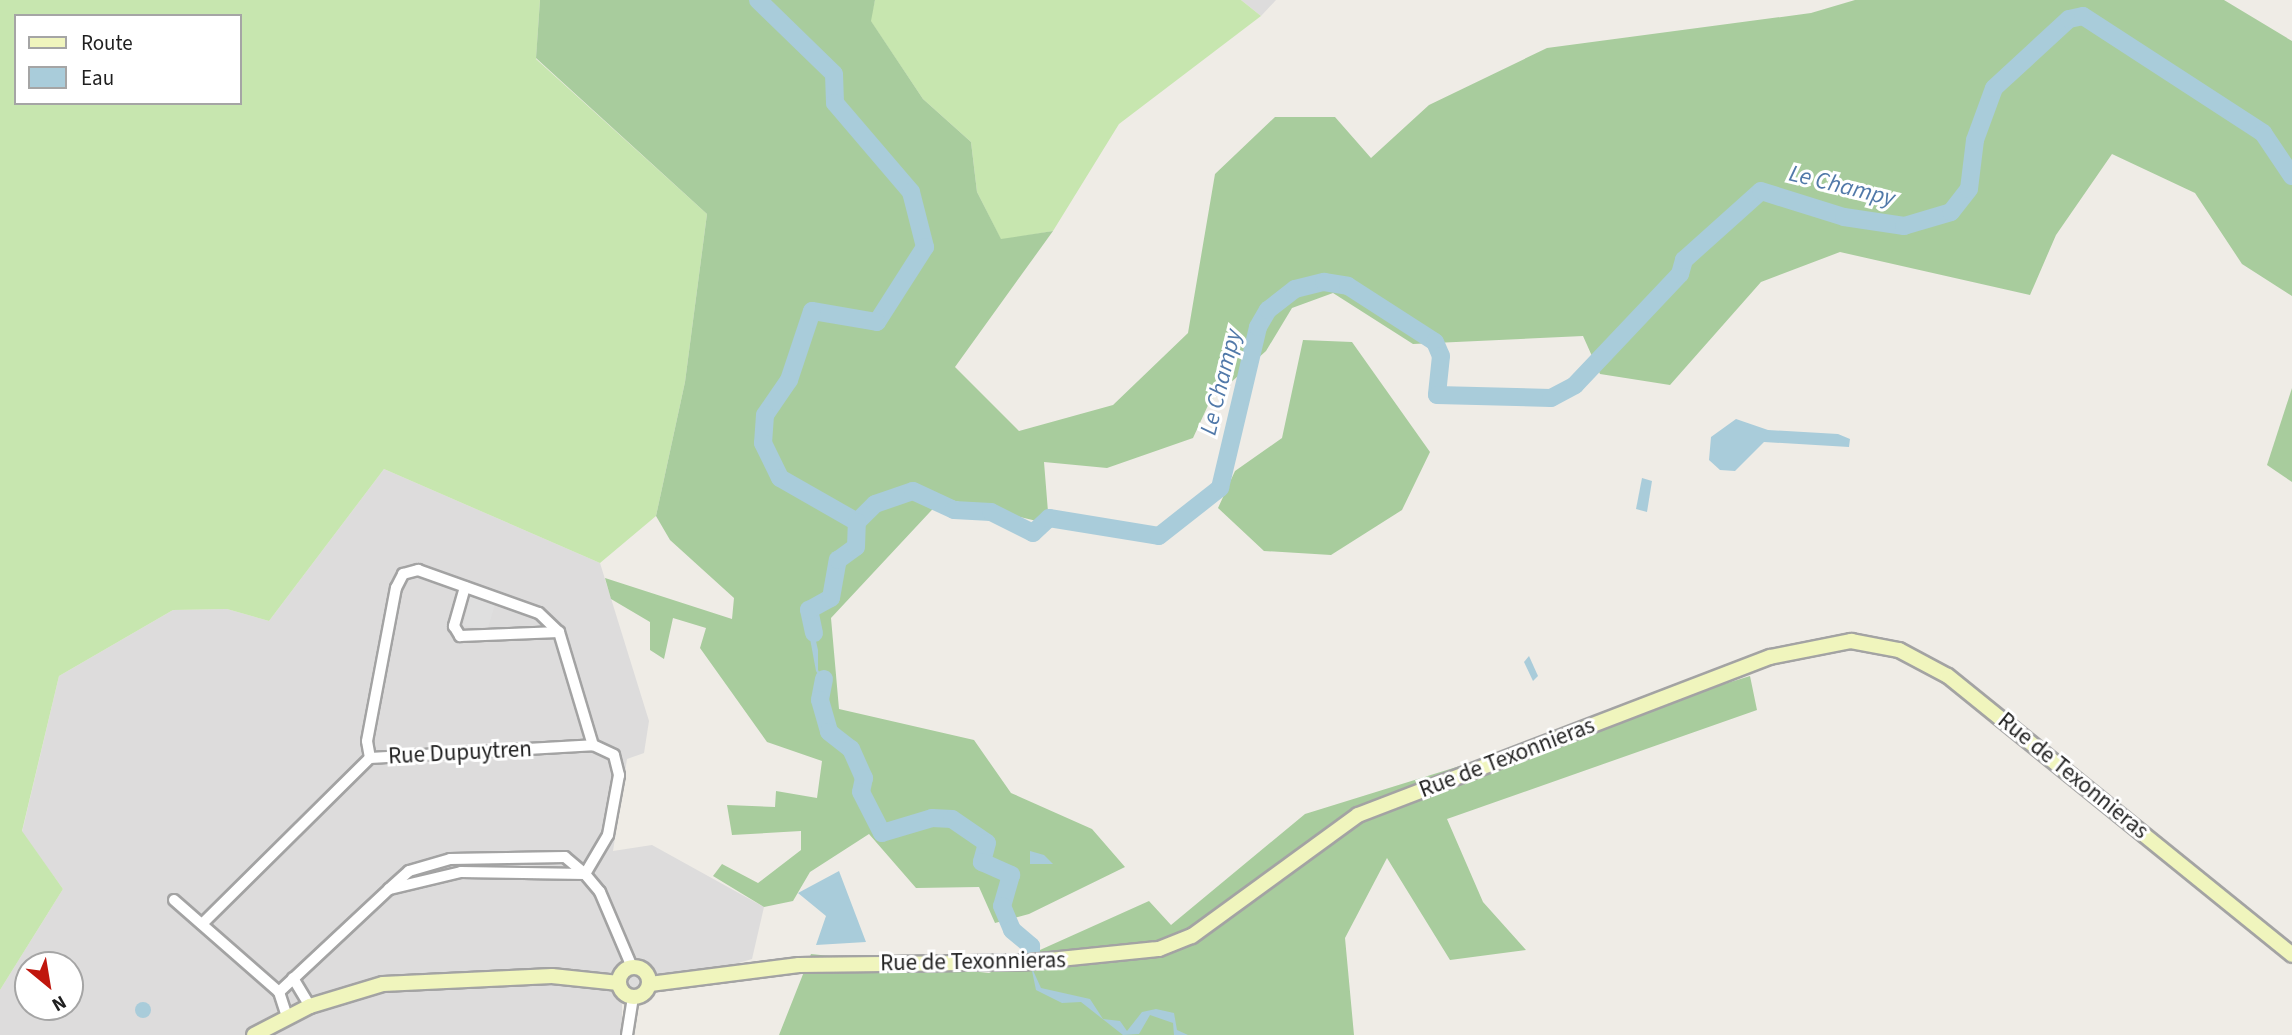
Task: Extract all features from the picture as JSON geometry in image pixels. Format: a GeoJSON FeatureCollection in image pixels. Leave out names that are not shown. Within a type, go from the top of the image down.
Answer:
{"type":"FeatureCollection","features":[{"type":"Feature","properties":{"kind":"main road","name":"Rue de Texonnieras"},"geometry":{"type":"LineString","coordinates":[[650,984],[799,965],[1030,962],[1159,949],[1192,936],[1357,815],[1770,657],[1851,641],[1926,660],[2292,955]]}},
{"type":"Feature","properties":{"kind":"main road"},"geometry":{"type":"LineString","coordinates":[[254,1035],[310,1006],[416,981],[552,976],[619,983],[633,998],[650,984],[645,971],[632,967],[619,983]]}},
{"type":"Feature","properties":{"kind":"street"},"geometry":{"type":"LineString","coordinates":[[370,758],[367,741],[403,574],[418,570],[539,613],[559,632],[593,745],[614,755],[619,775],[603,850],[585,874]]}},
{"type":"Feature","properties":{"kind":"street"},"geometry":{"type":"LineString","coordinates":[[465,587],[454,626],[460,636],[559,632]]}},
{"type":"Feature","properties":{"kind":"street","name":"Rue Dupuytren"},"geometry":{"type":"LineString","coordinates":[[202,924],[370,758],[593,745]]}},
{"type":"Feature","properties":{"kind":"street"},"geometry":{"type":"LineString","coordinates":[[279,992],[409,871],[450,859],[565,857],[585,874],[611,912],[632,967]]}},
{"type":"Feature","properties":{"kind":"street"},"geometry":{"type":"LineString","coordinates":[[389,889],[461,872],[585,874]]}},
{"type":"Feature","properties":{"kind":"street"},"geometry":{"type":"LineString","coordinates":[[174,900],[279,992],[287,1017]]}},
{"type":"Feature","properties":{"kind":"street"},"geometry":{"type":"LineString","coordinates":[[293,978],[310,1006]]}},
{"type":"Feature","properties":{"kind":"street"},"geometry":{"type":"LineString","coordinates":[[628,1035],[633,998]]}},
{"type":"Feature","properties":{"kind":"shaded area"},"geometry":{"type":"Polygon","coordinates":[[[1241,0],[1276,0],[1261,16],[1241,0]]]}},
{"type":"Feature","properties":{"kind":"shaded area"},"geometry":{"type":"Polygon","coordinates":[[[384,469],[600,563],[649,721],[644,753],[627,759],[613,851],[652,845],[764,907],[752,959],[622,998],[622,1035],[0,1035],[0,990],[14,968],[14,1021],[84,1021],[84,951],[24,951],[63,889],[22,832],[59,676],[173,610],[227,609],[269,621],[384,469]]]}},
{"type":"Feature","properties":{"kind":"shaded area"},"geometry":{"type":"Polygon","coordinates":[[[471,594],[495,604],[488,628],[463,626],[471,594]]]}},
{"type":"Feature","properties":{"kind":"green space"},"geometry":{"type":"Polygon","coordinates":[[[0,0],[540,0],[536,59],[707,214],[685,382],[656,516],[600,563],[384,469],[269,621],[227,609],[173,610],[59,676],[22,831],[63,889],[24,951],[14,951],[14,968],[0,990],[0,0]]]}},
{"type":"Feature","properties":{"kind":"green space"},"geometry":{"type":"Polygon","coordinates":[[[540,0],[875,0],[871,21],[923,99],[971,142],[977,192],[1001,239],[1053,231],[955,367],[1019,431],[1113,405],[1188,333],[1215,174],[1275,117],[1335,117],[1371,158],[1429,105],[1547,48],[1811,13],[1855,0],[2224,0],[2292,41],[2292,296],[2242,264],[2195,193],[2112,154],[2056,235],[2030,295],[1840,252],[1761,282],[1670,385],[1600,374],[1583,336],[1413,344],[1333,293],[1292,308],[1266,351],[1210,401],[1193,438],[1107,468],[1044,462],[1049,524],[943,498],[831,618],[839,709],[974,740],[1011,793],[1092,829],[1125,867],[1029,914],[995,923],[979,887],[916,888],[869,834],[810,872],[793,901],[764,907],[713,876],[722,864],[758,883],[801,850],[801,831],[732,835],[727,805],[775,807],[776,791],[817,798],[822,761],[767,742],[700,648],[706,628],[673,618],[664,659],[650,650],[650,622],[611,599],[605,578],[732,619],[734,598],[670,540],[656,516],[685,382],[707,214],[536,58],[540,0]]]}},
{"type":"Feature","properties":{"kind":"green space"},"geometry":{"type":"Polygon","coordinates":[[[875,0],[1241,0],[1261,16],[1119,124],[1053,231],[1001,240],[977,192],[971,142],[923,99],[870,20],[875,0]]]}},
{"type":"Feature","properties":{"kind":"green space"},"geometry":{"type":"Polygon","coordinates":[[[1303,340],[1352,342],[1430,452],[1402,510],[1331,555],[1264,551],[1218,508],[1235,471],[1282,438],[1303,340]]]}},
{"type":"Feature","properties":{"kind":"green space"},"geometry":{"type":"Polygon","coordinates":[[[2292,388],[2292,482],[2267,465],[2292,388]]]}},
{"type":"Feature","properties":{"kind":"green space"},"geometry":{"type":"Polygon","coordinates":[[[1750,676],[1757,710],[1447,819],[1483,902],[1526,950],[1450,960],[1387,858],[1345,938],[1354,1035],[779,1035],[811,954],[989,973],[1149,901],[1171,925],[1305,814],[1750,676]]]}},
{"type":"Feature","properties":{"kind":"water"},"geometry":{"type":"Polygon","coordinates":[[[813,306],[831,312],[812,311],[806,318],[793,373],[765,415],[763,443],[780,478],[857,522],[856,547],[838,560],[834,572],[838,583],[836,590],[809,610],[818,650],[818,670],[826,683],[820,700],[829,732],[851,749],[864,778],[862,793],[878,817],[883,833],[932,818],[952,819],[987,843],[990,849],[982,862],[1008,870],[1011,875],[1002,906],[1012,930],[1025,937],[1031,952],[1013,935],[997,906],[1007,873],[978,865],[985,845],[954,823],[933,821],[877,835],[880,824],[859,795],[853,757],[835,746],[828,735],[818,699],[824,683],[816,671],[806,617],[808,607],[832,592],[831,570],[837,555],[853,547],[852,526],[837,511],[775,477],[759,439],[766,407],[795,361],[802,317],[813,306]]]}},
{"type":"Feature","properties":{"kind":"water"},"geometry":{"type":"Polygon","coordinates":[[[1736,419],[1768,430],[1838,434],[1850,439],[1849,447],[1764,442],[1735,471],[1720,470],[1709,460],[1711,437],[1736,419]]]}},
{"type":"Feature","properties":{"kind":"water"},"geometry":{"type":"Polygon","coordinates":[[[1642,478],[1652,481],[1647,512],[1636,509],[1642,478]]]}},
{"type":"Feature","properties":{"kind":"water"},"geometry":{"type":"Polygon","coordinates":[[[1529,656],[1538,676],[1533,681],[1524,662],[1529,656]]]}},
{"type":"Feature","properties":{"kind":"water"},"geometry":{"type":"Polygon","coordinates":[[[1030,851],[1044,855],[1053,864],[1030,864],[1030,851]]]}},
{"type":"Feature","properties":{"kind":"water"},"geometry":{"type":"Polygon","coordinates":[[[839,871],[866,942],[816,945],[826,916],[798,893],[839,871]]]}},
{"type":"Feature","properties":{"kind":"water"},"geometry":{"type":"Polygon","coordinates":[[[1031,966],[1041,988],[1090,999],[1103,1019],[1120,1021],[1127,1031],[1142,1012],[1156,1009],[1174,1013],[1177,1030],[1188,1035],[1174,1035],[1173,1023],[1150,1015],[1139,1034],[1123,1035],[1081,1002],[1062,1003],[1036,990],[1031,966]]]}},
{"type":"Feature","properties":{"kind":"water"},"geometry":{"type":"Polygon","coordinates":[[[140,1002],[146,1002],[151,1010],[149,1016],[140,1018],[135,1013],[135,1007],[140,1002]]]}},
{"type":"Feature","properties":{"kind":"waterway","name":"Le Champy"},"geometry":{"type":"LineString","coordinates":[[758,0],[834,74],[835,103],[911,192],[925,247],[877,322],[812,311],[789,380],[765,415],[763,443],[780,478],[857,522],[875,504],[913,491],[954,510],[991,512],[1033,533],[1049,518],[1159,536],[1220,488],[1258,327],[1268,310],[1295,289],[1324,282],[1348,286],[1435,342],[1441,356],[1437,395],[1551,398],[1575,385],[1680,274],[1684,260],[1761,191],[1844,217],[1904,226],[1951,212],[1969,189],[1975,140],[1994,88],[2069,19],[2083,16],[2263,133],[2292,176]]}},
{"type":"Feature","properties":{"kind":"waterway"},"geometry":{"type":"LineString","coordinates":[[814,633],[809,610],[831,598],[838,560],[856,547],[857,522]]}},
{"type":"Feature","properties":{"kind":"waterway"},"geometry":{"type":"LineString","coordinates":[[824,679],[820,700],[829,732],[851,749],[864,778],[861,792],[882,833],[932,818],[952,819],[987,843],[982,862],[1011,875],[1002,906],[1012,930],[1031,946],[1031,959]]}}]}
